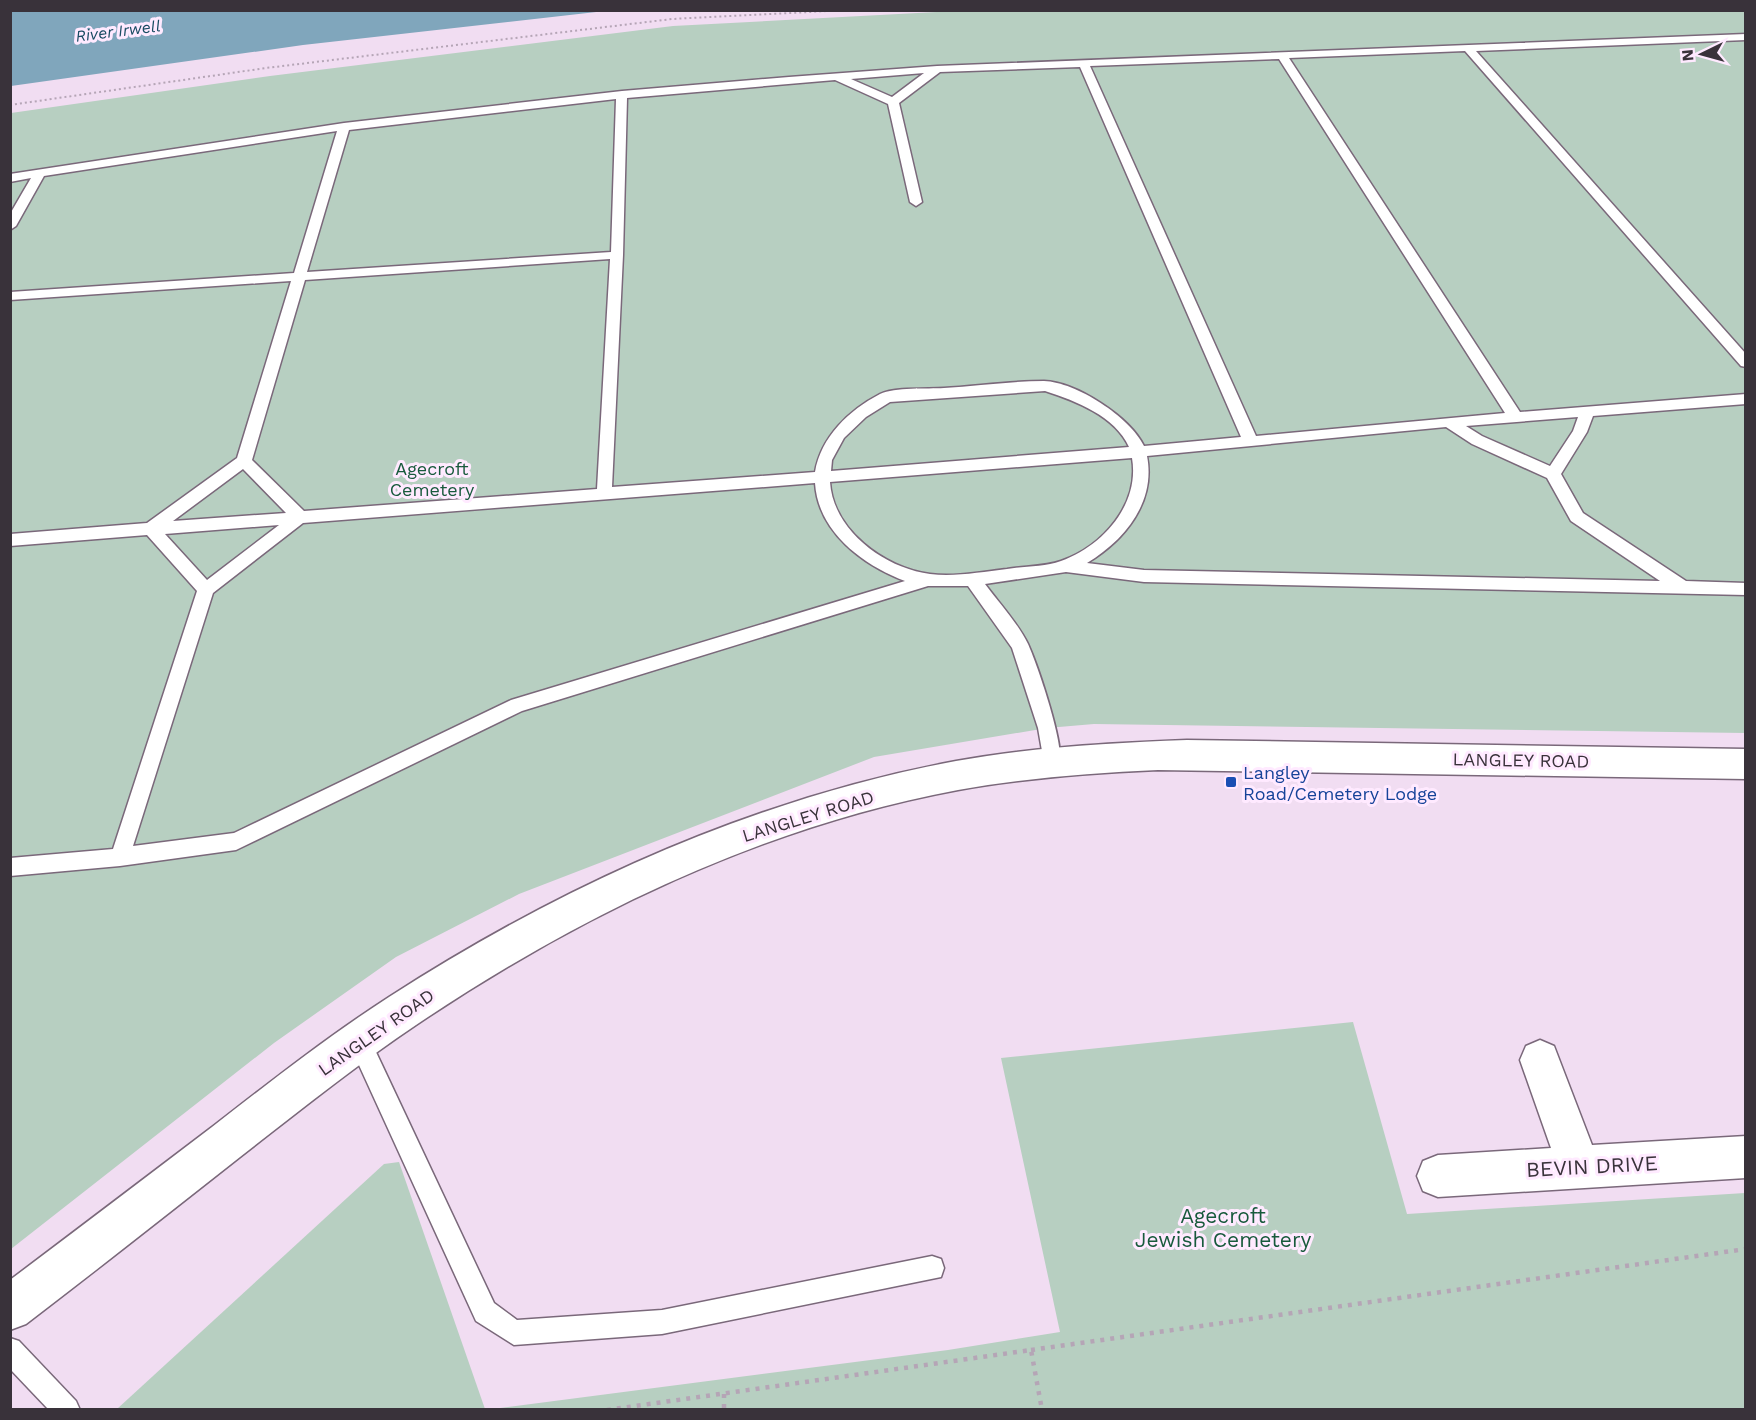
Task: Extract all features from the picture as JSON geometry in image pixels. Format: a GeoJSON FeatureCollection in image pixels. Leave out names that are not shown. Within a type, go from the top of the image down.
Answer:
{"type":"FeatureCollection","features":[{"type":"Feature","properties":{"kind":"street","name":"LANGLEY ROAD"},"geometry":{"type":"LineString","coordinates":[[10,1308],[359,1041],[426,996],[509,945],[591,901],[663,867],[735,838],[805,814],[875,794],[956,776],[1052,762],[1187,754],[1746,764]]}},
{"type":"Feature","properties":{"kind":"street"},"geometry":{"type":"LineString","coordinates":[[1540,1060],[1579,1166]]}},
{"type":"Feature","properties":{"kind":"street","name":"BEVIN DRIVE"},"geometry":{"type":"LineString","coordinates":[[1438,1176],[1746,1157]]}},
{"type":"Feature","properties":{"kind":"lane"},"geometry":{"type":"LineString","coordinates":[[10,178],[344,126],[622,94],[837,76],[937,69],[1746,37]]}},
{"type":"Feature","properties":{"kind":"lane"},"geometry":{"type":"LineString","coordinates":[[1467,47],[1746,363]]}},
{"type":"Feature","properties":{"kind":"lane"},"geometry":{"type":"LineString","coordinates":[[1282,55],[1515,417]]}},
{"type":"Feature","properties":{"kind":"lane"},"geometry":{"type":"LineString","coordinates":[[1084,63],[1251,442]]}},
{"type":"Feature","properties":{"kind":"lane"},"geometry":{"type":"LineString","coordinates":[[893,102],[937,69]]}},
{"type":"Feature","properties":{"kind":"lane"},"geometry":{"type":"LineString","coordinates":[[837,76],[893,102]]}},
{"type":"Feature","properties":{"kind":"lane"},"geometry":{"type":"LineString","coordinates":[[604,494],[617,255],[622,94]]}},
{"type":"Feature","properties":{"kind":"lane"},"geometry":{"type":"LineString","coordinates":[[893,102],[916,202]]}},
{"type":"Feature","properties":{"kind":"lane"},"geometry":{"type":"LineString","coordinates":[[150,529],[244,461],[344,126]]}},
{"type":"Feature","properties":{"kind":"lane"},"geometry":{"type":"LineString","coordinates":[[10,226],[40,173]]}},
{"type":"Feature","properties":{"kind":"lane"},"geometry":{"type":"LineString","coordinates":[[10,296],[617,255]]}},
{"type":"Feature","properties":{"kind":"lane"},"geometry":{"type":"LineString","coordinates":[[928,580],[881,563],[862,550],[843,533],[830,514],[823,493],[821,477],[826,456],[845,426],[857,415],[887,397],[1046,386],[1064,391],[1096,407],[1126,431],[1139,452],[1140,489],[1134,507],[1123,525],[1101,545],[1066,567]]}},
{"type":"Feature","properties":{"kind":"lane"},"geometry":{"type":"LineString","coordinates":[[10,540],[1139,452],[1449,422],[1746,399]]}},
{"type":"Feature","properties":{"kind":"lane"},"geometry":{"type":"LineString","coordinates":[[1553,474],[1580,432],[1587,411]]}},
{"type":"Feature","properties":{"kind":"lane"},"geometry":{"type":"LineString","coordinates":[[1449,422],[1477,440],[1553,474],[1577,517],[1683,588]]}},
{"type":"Feature","properties":{"kind":"lane"},"geometry":{"type":"LineString","coordinates":[[244,461],[300,518]]}},
{"type":"Feature","properties":{"kind":"lane"},"geometry":{"type":"LineString","coordinates":[[120,857],[206,590],[300,518]]}},
{"type":"Feature","properties":{"kind":"lane"},"geometry":{"type":"LineString","coordinates":[[150,529],[206,590]]}},
{"type":"Feature","properties":{"kind":"lane"},"geometry":{"type":"LineString","coordinates":[[10,867],[120,857],[236,841],[517,705],[928,580],[973,580],[1066,567],[1144,576],[1746,589]]}},
{"type":"Feature","properties":{"kind":"lane"},"geometry":{"type":"LineString","coordinates":[[973,580],[1020,646],[1047,728],[1052,762]]}},
{"type":"Feature","properties":{"kind":"lane"},"geometry":{"type":"LineString","coordinates":[[359,1041],[485,1312],[514,1333],[662,1322],[932,1268]]}},
{"type":"Feature","properties":{"kind":"lane"},"geometry":{"type":"LineString","coordinates":[[10,1350],[67,1410]]}},
{"type":"Feature","properties":{"kind":"path"},"geometry":{"type":"LineString","coordinates":[[10,105],[266,68],[672,19],[848,10]]}},
{"type":"Feature","properties":{"kind":"path"},"geometry":{"type":"LineString","coordinates":[[607,1410],[1746,1249]]}},
{"type":"Feature","properties":{"kind":"path"},"geometry":{"type":"LineString","coordinates":[[1031,1350],[1042,1410]]}},
{"type":"Feature","properties":{"kind":"path"},"geometry":{"type":"LineString","coordinates":[[724,1394],[724,1410]]}},
{"type":"Feature","properties":{"kind":"green space","name":"Agecroft Cemetery"},"geometry":{"type":"Polygon","coordinates":[[[974,10],[1745,11],[1745,733],[1094,724],[1047,728],[874,757],[519,894],[396,957],[274,1043],[11,1249],[11,113],[270,76],[673,26],[974,10]]]}},
{"type":"Feature","properties":{"kind":"green space","name":"Agecroft Jewish Cemetery"},"geometry":{"type":"Polygon","coordinates":[[[1353,1022],[1407,1214],[1745,1193],[1745,1409],[492,1409],[948,1350],[1060,1332],[1001,1058],[1353,1022]]]}},
{"type":"Feature","properties":{"kind":"green space"},"geometry":{"type":"Polygon","coordinates":[[[399,1162],[485,1409],[117,1409],[384,1164],[399,1162]]]}},
{"type":"Feature","properties":{"kind":"water","name":"River Irwell"},"geometry":{"type":"Polygon","coordinates":[[[10,11],[605,11],[303,45],[11,86],[10,11]]]}},
{"type":"Feature","properties":{"kind":"place","name":"Langley Road/Cemetery Lodge"},"geometry":{"type":"Point","coordinates":[1231,782]}}]}
